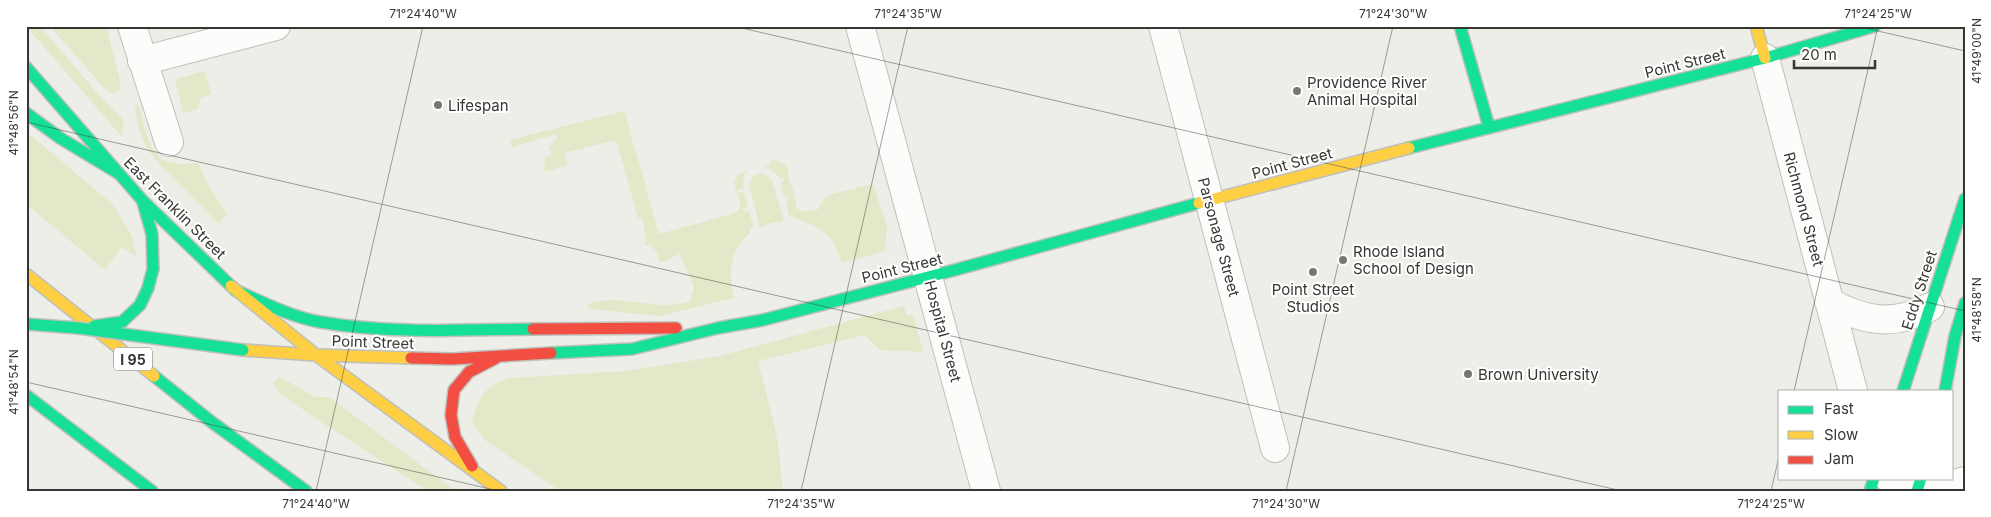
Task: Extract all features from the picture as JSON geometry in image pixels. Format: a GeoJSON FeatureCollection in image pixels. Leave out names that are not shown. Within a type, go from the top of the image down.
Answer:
{"type":"FeatureCollection","features":[{"type":"Feature","properties":{"kind":"main road"},"geometry":{"type":"LineString","coordinates":[[1460,26],[1489,127]]}},
{"type":"Feature","properties":{"kind":"main road","name":"Richmond Street"},"geometry":{"type":"LineString","coordinates":[[1756,26],[1765,58]]}},
{"type":"Feature","properties":{"kind":"main road","name":"Point Street"},"geometry":{"type":"LineString","coordinates":[[26,324],[78,328],[243,350],[316,355],[452,360],[632,349],[718,328],[763,320],[929,277],[1209,200],[1765,58],[1875,26]]}},
{"type":"Feature","properties":{"kind":"main road","name":"East Franklin Street"},"geometry":{"type":"LineString","coordinates":[[26,67],[143,201],[235,290],[316,355],[501,491]]}},
{"type":"Feature","properties":{"kind":"main road"},"geometry":{"type":"LineString","coordinates":[[26,113],[60,138],[118,173]]}},
{"type":"Feature","properties":{"kind":"main road","name":"Eddy Street"},"geometry":{"type":"LineString","coordinates":[[1902,390],[1965,199]]}},
{"type":"Feature","properties":{"kind":"main road"},"geometry":{"type":"LineString","coordinates":[[78,328],[122,322],[140,305],[148,288],[153,268],[154,243],[151,221],[143,201]]}},
{"type":"Feature","properties":{"kind":"main road","name":"I 95"},"geometry":{"type":"LineString","coordinates":[[26,274],[213,423],[306,491]]}},
{"type":"Feature","properties":{"kind":"main road","name":"Point Street"},"geometry":{"type":"LineString","coordinates":[[235,290],[275,308],[319,322],[396,330],[718,328]]}},
{"type":"Feature","properties":{"kind":"main road"},"geometry":{"type":"LineString","coordinates":[[1945,390],[1955,336],[1965,303]]}},
{"type":"Feature","properties":{"kind":"main road"},"geometry":{"type":"LineString","coordinates":[[475,472],[455,437],[451,415],[454,390],[469,372],[496,358]]}},
{"type":"Feature","properties":{"kind":"main road"},"geometry":{"type":"LineString","coordinates":[[26,395],[152,491]]}},
{"type":"Feature","properties":{"kind":"street"},"geometry":{"type":"LineString","coordinates":[[132,26],[169,142]]}},
{"type":"Feature","properties":{"kind":"street"},"geometry":{"type":"LineString","coordinates":[[142,61],[276,26]]}},
{"type":"Feature","properties":{"kind":"street","name":"Hospital Street"},"geometry":{"type":"LineString","coordinates":[[860,26],[986,491]]}},
{"type":"Feature","properties":{"kind":"street","name":"Parsonage Street"},"geometry":{"type":"LineString","coordinates":[[1162,26],[1275,448]]}},
{"type":"Feature","properties":{"kind":"street","name":"Richmond Street"},"geometry":{"type":"LineString","coordinates":[[1765,58],[1853,390]]}},
{"type":"Feature","properties":{"kind":"street"},"geometry":{"type":"LineString","coordinates":[[1829,302],[1855,315],[1881,320],[1914,315],[1930,307]]}},
{"type":"Feature","properties":{"kind":"street"},"geometry":{"type":"LineString","coordinates":[[1893,480],[1910,491]]}},
{"type":"Feature","properties":{"kind":"street"},"geometry":{"type":"LineString","coordinates":[[1928,491],[1965,481]]}},
{"type":"Feature","properties":{"kind":"green space"},"geometry":{"type":"Polygon","coordinates":[[[26,26],[40,26],[99,95],[124,120],[121,136],[26,26]]]}},
{"type":"Feature","properties":{"kind":"green space"},"geometry":{"type":"Polygon","coordinates":[[[50,26],[106,26],[121,85],[119,90],[113,94],[105,89],[50,26]]]}},
{"type":"Feature","properties":{"kind":"green space"},"geometry":{"type":"Polygon","coordinates":[[[205,71],[211,94],[200,98],[198,109],[183,113],[176,84],[177,79],[205,71]]]}},
{"type":"Feature","properties":{"kind":"green space"},"geometry":{"type":"Polygon","coordinates":[[[137,103],[148,137],[156,153],[169,162],[177,164],[198,163],[208,185],[227,214],[219,224],[159,164],[146,147],[138,127],[135,107],[137,103]]]}},
{"type":"Feature","properties":{"kind":"green space"},"geometry":{"type":"Polygon","coordinates":[[[624,111],[659,234],[732,214],[739,210],[741,207],[734,182],[737,176],[748,170],[744,175],[743,188],[738,190],[738,192],[744,193],[748,207],[743,208],[743,211],[749,211],[754,229],[750,227],[750,233],[743,240],[734,255],[731,279],[734,298],[660,316],[589,309],[588,304],[613,300],[665,305],[677,304],[690,301],[694,287],[680,254],[660,262],[656,250],[653,249],[651,244],[646,245],[644,243],[647,241],[642,218],[638,218],[616,140],[564,153],[568,165],[545,172],[545,158],[552,155],[549,146],[554,144],[552,141],[557,139],[557,134],[512,147],[510,140],[624,111]]]}},
{"type":"Feature","properties":{"kind":"green space"},"geometry":{"type":"Polygon","coordinates":[[[26,131],[113,205],[131,234],[137,257],[122,247],[105,270],[26,204],[26,131]]]}},
{"type":"Feature","properties":{"kind":"green space"},"geometry":{"type":"Polygon","coordinates":[[[773,160],[784,163],[788,168],[788,178],[793,189],[797,209],[805,212],[817,210],[826,197],[832,194],[873,184],[887,226],[885,251],[842,263],[834,244],[823,231],[798,220],[792,215],[789,216],[786,201],[789,197],[784,197],[781,184],[784,179],[783,177],[780,178],[772,170],[764,167],[768,166],[773,160]]]}},
{"type":"Feature","properties":{"kind":"green space"},"geometry":{"type":"Polygon","coordinates":[[[761,173],[770,178],[773,183],[784,221],[771,223],[760,228],[749,184],[753,176],[761,173]]]}},
{"type":"Feature","properties":{"kind":"green space"},"geometry":{"type":"Polygon","coordinates":[[[904,306],[907,316],[913,314],[923,352],[880,350],[864,335],[758,361],[777,437],[783,491],[560,491],[485,440],[472,423],[483,394],[494,385],[510,378],[626,371],[720,356],[904,306]]]}},
{"type":"Feature","properties":{"kind":"green space"},"geometry":{"type":"Polygon","coordinates":[[[280,377],[315,397],[329,397],[456,491],[428,491],[315,418],[282,395],[273,383],[280,377]]]}},
{"type":"Feature","properties":{"kind":"traffic: fast"},"geometry":{"type":"LineString","coordinates":[[1460,26],[1489,127]]}},
{"type":"Feature","properties":{"kind":"traffic: fast"},"geometry":{"type":"LineString","coordinates":[[1409,148],[1765,58],[1875,26]]}},
{"type":"Feature","properties":{"kind":"traffic: fast"},"geometry":{"type":"LineString","coordinates":[[26,67],[143,201],[231,286]]}},
{"type":"Feature","properties":{"kind":"traffic: fast"},"geometry":{"type":"LineString","coordinates":[[26,113],[60,138],[118,173]]}},
{"type":"Feature","properties":{"kind":"traffic: fast"},"geometry":{"type":"LineString","coordinates":[[1903,390],[1965,199]]}},
{"type":"Feature","properties":{"kind":"traffic: fast"},"geometry":{"type":"LineString","coordinates":[[143,202],[152,234],[153,269]]}},
{"type":"Feature","properties":{"kind":"traffic: fast"},"geometry":{"type":"LineString","coordinates":[[551,353],[632,349],[718,328],[763,320],[1199,203]]}},
{"type":"Feature","properties":{"kind":"traffic: fast"},"geometry":{"type":"LineString","coordinates":[[94,326],[122,322],[140,305],[148,288],[153,269]]}},
{"type":"Feature","properties":{"kind":"traffic: fast"},"geometry":{"type":"LineString","coordinates":[[235,290],[298,317],[346,326],[399,330],[533,329]]}},
{"type":"Feature","properties":{"kind":"traffic: fast"},"geometry":{"type":"LineString","coordinates":[[1945,390],[1955,336],[1965,303]]}},
{"type":"Feature","properties":{"kind":"traffic: fast"},"geometry":{"type":"LineString","coordinates":[[26,324],[78,328]]}},
{"type":"Feature","properties":{"kind":"traffic: fast"},"geometry":{"type":"LineString","coordinates":[[78,328],[243,350]]}},
{"type":"Feature","properties":{"kind":"traffic: fast"},"geometry":{"type":"LineString","coordinates":[[154,376],[213,423],[306,491]]}},
{"type":"Feature","properties":{"kind":"traffic: fast"},"geometry":{"type":"LineString","coordinates":[[26,395],[152,491]]}},
{"type":"Feature","properties":{"kind":"traffic: fast"},"geometry":{"type":"LineString","coordinates":[[1870,491],[1873,480]]}},
{"type":"Feature","properties":{"kind":"traffic: fast"},"geometry":{"type":"LineString","coordinates":[[1917,491],[1920,480]]}},
{"type":"Feature","properties":{"kind":"traffic: slow"},"geometry":{"type":"LineString","coordinates":[[1756,26],[1765,58]]}},
{"type":"Feature","properties":{"kind":"traffic: slow"},"geometry":{"type":"LineString","coordinates":[[1199,203],[1409,148]]}},
{"type":"Feature","properties":{"kind":"traffic: slow"},"geometry":{"type":"LineString","coordinates":[[26,274],[154,376]]}},
{"type":"Feature","properties":{"kind":"traffic: slow"},"geometry":{"type":"LineString","coordinates":[[231,286],[316,355]]}},
{"type":"Feature","properties":{"kind":"traffic: slow"},"geometry":{"type":"LineString","coordinates":[[243,350],[316,355],[411,358]]}},
{"type":"Feature","properties":{"kind":"traffic: slow"},"geometry":{"type":"LineString","coordinates":[[316,355],[501,491]]}},
{"type":"Feature","properties":{"kind":"traffic: jam"},"geometry":{"type":"LineString","coordinates":[[533,329],[676,328]]}},
{"type":"Feature","properties":{"kind":"traffic: jam"},"geometry":{"type":"LineString","coordinates":[[411,358],[452,359],[551,353]]}},
{"type":"Feature","properties":{"kind":"traffic: jam"},"geometry":{"type":"LineString","coordinates":[[472,466],[455,437],[451,415],[454,390],[469,372],[496,358]]}},
{"type":"Feature","properties":{"kind":"place","name":"Providence River Animal Hospital"},"geometry":{"type":"Point","coordinates":[1297,91]}},
{"type":"Feature","properties":{"kind":"place","name":"Lifespan"},"geometry":{"type":"Point","coordinates":[438,105]}},
{"type":"Feature","properties":{"kind":"place","name":"Rhode Island School of Design"},"geometry":{"type":"Point","coordinates":[1343,260]}},
{"type":"Feature","properties":{"kind":"place","name":"Point Street Studios"},"geometry":{"type":"Point","coordinates":[1313,272]}},
{"type":"Feature","properties":{"kind":"place","name":"Brown University"},"geometry":{"type":"Point","coordinates":[1468,374]}}]}
